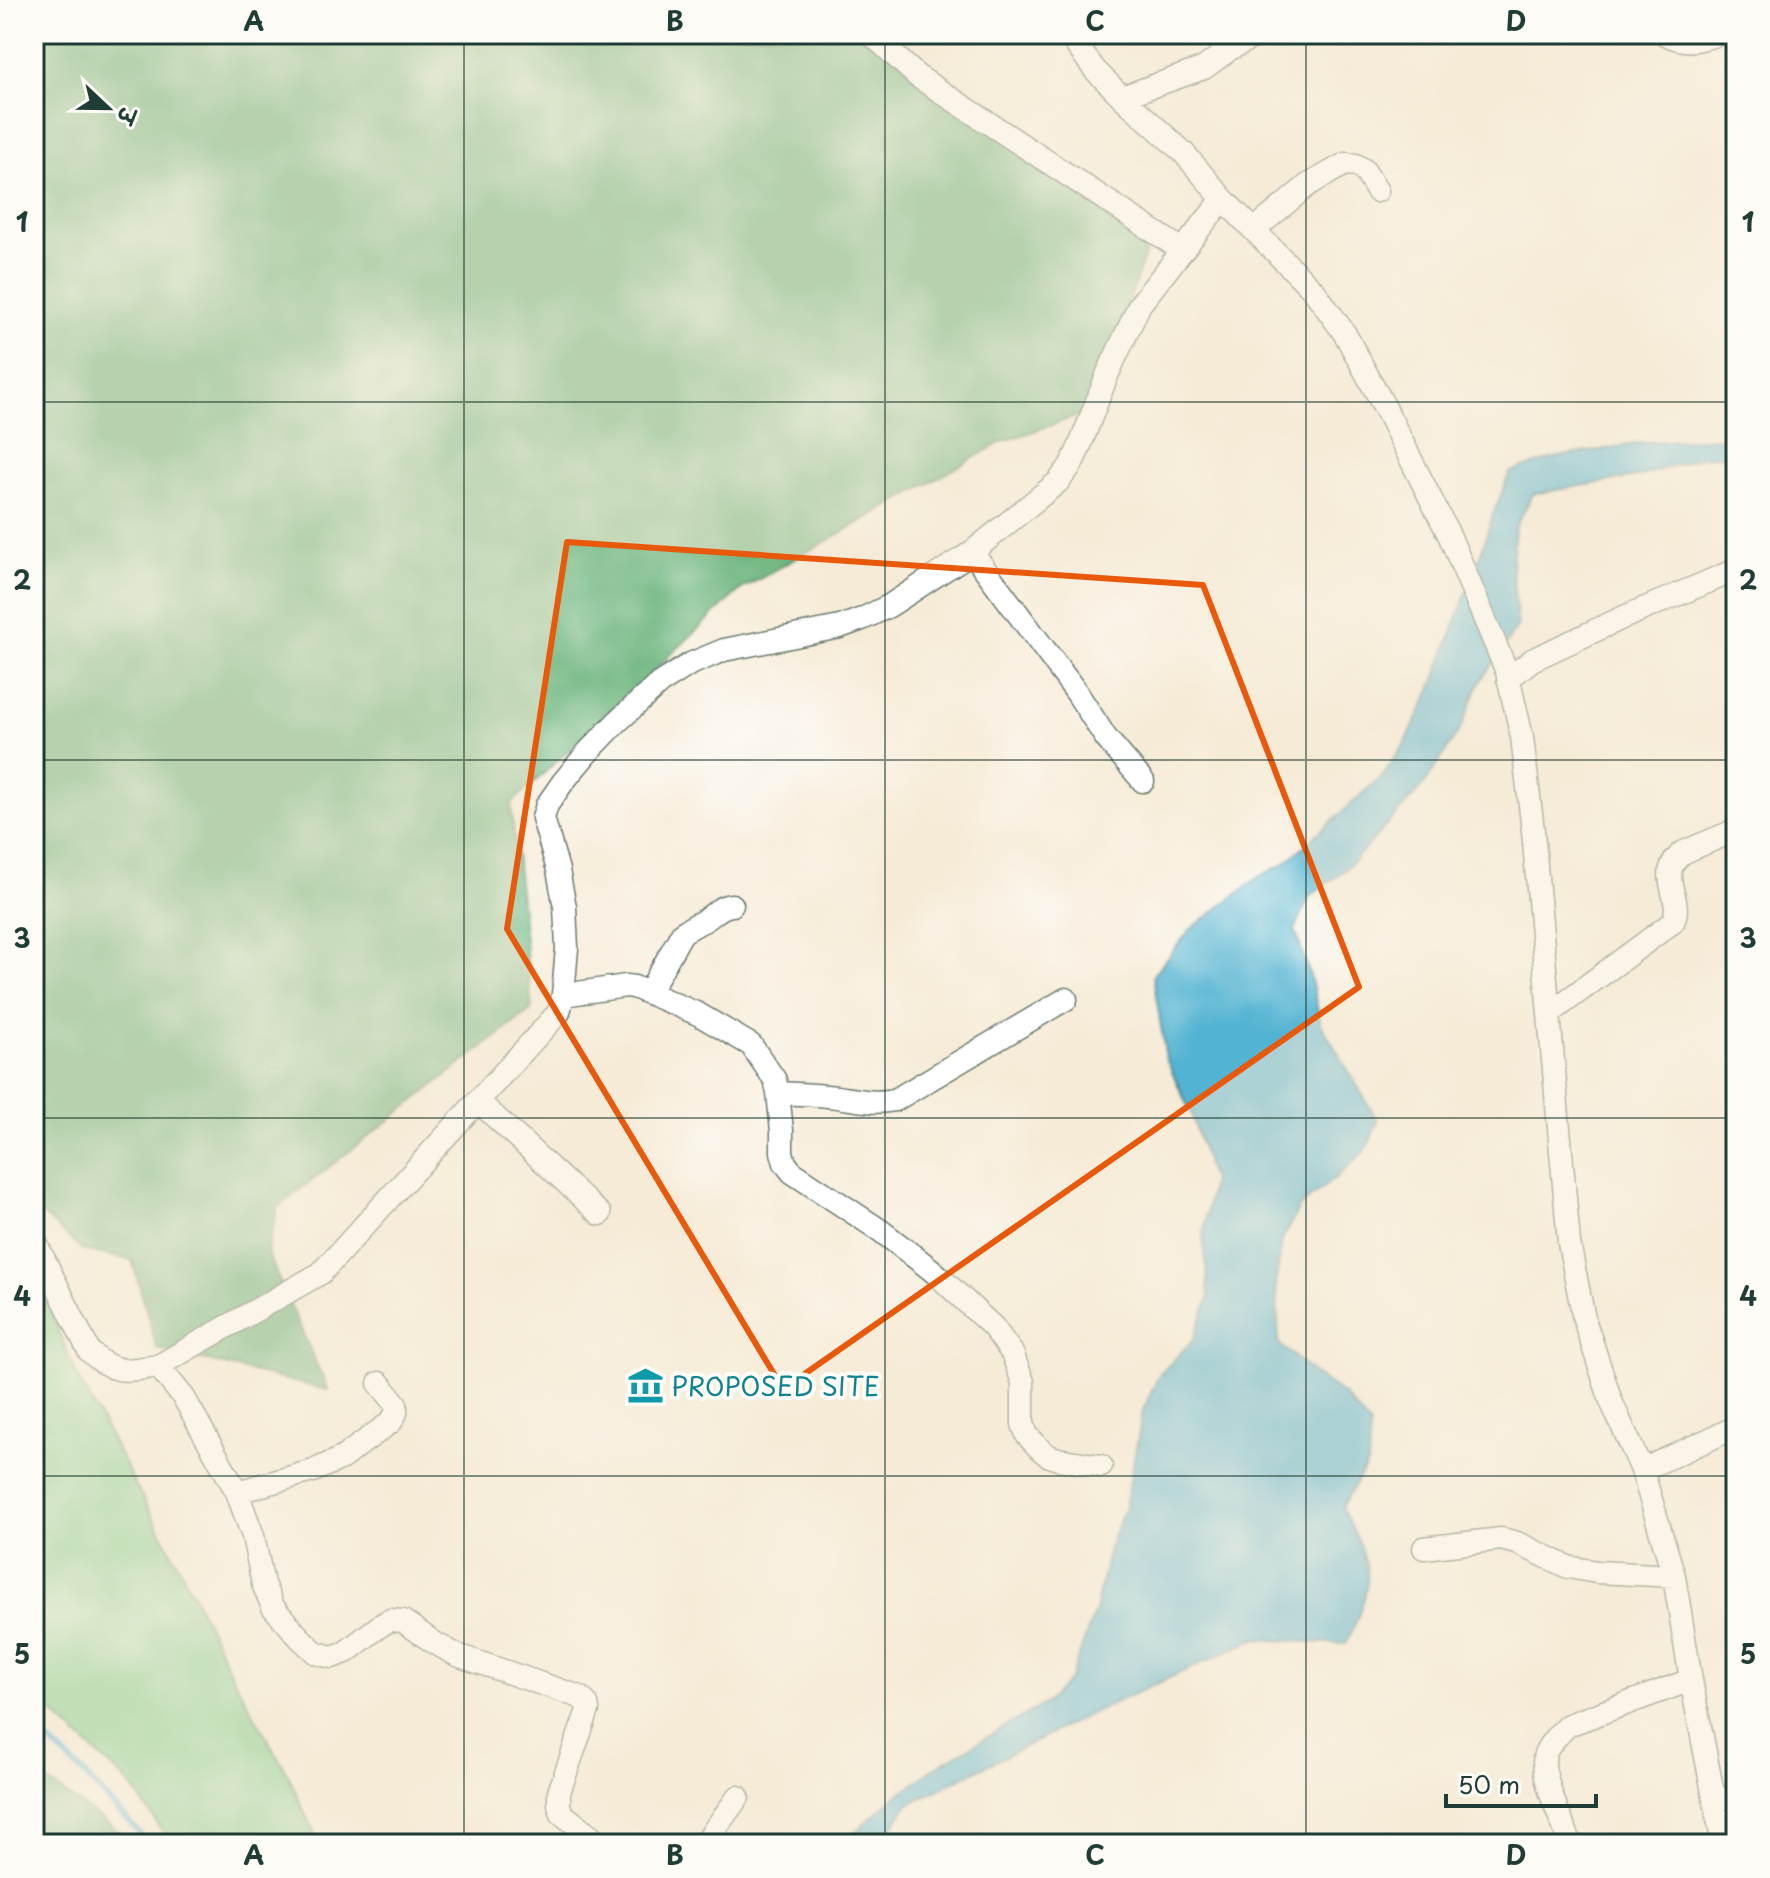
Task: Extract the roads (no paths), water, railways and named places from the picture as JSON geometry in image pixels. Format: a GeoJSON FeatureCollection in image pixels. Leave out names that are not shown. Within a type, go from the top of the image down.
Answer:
{"type":"FeatureCollection","features":[{"type":"Feature","properties":{"kind":"street"},"geometry":{"type":"LineString","coordinates":[[871,34],[917,76],[1182,250]]}},
{"type":"Feature","properties":{"kind":"street"},"geometry":{"type":"LineString","coordinates":[[1068,34],[1095,70],[1183,152],[1223,199],[1315,292],[1345,334],[1450,537],[1508,676],[1522,737],[1569,1243],[1584,1319],[1611,1401],[1642,1470],[1674,1576],[1691,1680],[1725,1798],[1723,1844]]}},
{"type":"Feature","properties":{"kind":"street"},"geometry":{"type":"LineString","coordinates":[[1122,97],[1204,68],[1230,49],[1259,34]]}},
{"type":"Feature","properties":{"kind":"street"},"geometry":{"type":"LineString","coordinates":[[1665,34],[1696,42],[1719,34]]}},
{"type":"Feature","properties":{"kind":"street"},"geometry":{"type":"LineString","coordinates":[[1254,230],[1308,185],[1345,164],[1364,170],[1377,191]]}},
{"type":"Feature","properties":{"kind":"street"},"geometry":{"type":"LineString","coordinates":[[34,1239],[89,1351],[113,1370],[158,1366],[321,1273],[559,1012],[567,948],[565,907],[543,818],[547,805],[587,753],[660,683],[690,664],[724,650],[840,627],[889,606],[972,552],[1058,482],[1071,465],[1140,304],[1223,199]]}},
{"type":"Feature","properties":{"kind":"street"},"geometry":{"type":"LineString","coordinates":[[972,552],[1077,693],[1106,738],[1143,781]]}},
{"type":"Feature","properties":{"kind":"street"},"geometry":{"type":"LineString","coordinates":[[1508,676],[1532,660],[1622,618],[1736,570]]}},
{"type":"Feature","properties":{"kind":"street"},"geometry":{"type":"LineString","coordinates":[[1550,1013],[1673,922],[1676,911],[1670,874],[1676,857],[1736,830]]}},
{"type":"Feature","properties":{"kind":"street"},"geometry":{"type":"LineString","coordinates":[[649,992],[682,933],[720,908],[732,905]]}},
{"type":"Feature","properties":{"kind":"street"},"geometry":{"type":"LineString","coordinates":[[563,995],[626,986],[649,992],[698,1014],[751,1045],[775,1080],[782,1152],[792,1172],[881,1231],[933,1271],[993,1327],[1012,1353],[1023,1382],[1023,1424],[1027,1435],[1039,1448],[1058,1459],[1101,1466]]}},
{"type":"Feature","properties":{"kind":"street"},"geometry":{"type":"LineString","coordinates":[[778,1093],[836,1097],[859,1102],[895,1100],[1066,999]]}},
{"type":"Feature","properties":{"kind":"street"},"geometry":{"type":"LineString","coordinates":[[479,1102],[600,1214]]}},
{"type":"Feature","properties":{"kind":"street"},"geometry":{"type":"LineString","coordinates":[[158,1366],[184,1398],[237,1492],[253,1536],[263,1584],[273,1607],[316,1653],[332,1657],[346,1652],[390,1620],[403,1621],[457,1655],[580,1697],[587,1704],[588,1710],[559,1792],[559,1805],[562,1814],[593,1842]]}},
{"type":"Feature","properties":{"kind":"street"},"geometry":{"type":"LineString","coordinates":[[237,1492],[313,1471],[342,1458],[391,1422],[396,1413],[396,1404],[379,1383]]}},
{"type":"Feature","properties":{"kind":"street"},"geometry":{"type":"LineString","coordinates":[[1642,1470],[1736,1427]]}},
{"type":"Feature","properties":{"kind":"street"},"geometry":{"type":"LineString","coordinates":[[1424,1548],[1501,1539],[1517,1543],[1568,1567],[1597,1572],[1674,1576]]}},
{"type":"Feature","properties":{"kind":"street"},"geometry":{"type":"LineString","coordinates":[[1571,1844],[1545,1775],[1545,1755],[1554,1739],[1568,1725],[1691,1680]]}},
{"type":"Feature","properties":{"kind":"street"},"geometry":{"type":"LineString","coordinates":[[704,1844],[738,1797]]}},
{"type":"Feature","properties":{"kind":"water"},"geometry":{"type":"Polygon","coordinates":[[[1736,437],[1736,454],[1700,457],[1641,476],[1533,494],[1515,527],[1512,570],[1518,626],[1480,682],[1461,728],[1424,785],[1346,869],[1309,897],[1295,930],[1321,1024],[1378,1121],[1366,1150],[1300,1206],[1282,1240],[1276,1282],[1279,1344],[1345,1396],[1370,1426],[1368,1463],[1342,1507],[1367,1571],[1361,1608],[1346,1644],[1255,1639],[1094,1712],[907,1805],[881,1844],[834,1844],[858,1829],[934,1768],[1049,1701],[1070,1679],[1095,1611],[1109,1548],[1125,1507],[1143,1410],[1159,1375],[1193,1340],[1209,1298],[1203,1235],[1212,1181],[1191,1113],[1166,1059],[1153,975],[1190,930],[1260,876],[1284,864],[1383,775],[1406,742],[1431,690],[1510,472],[1558,457],[1647,442],[1736,437]]]}},
{"type":"Feature","properties":{"kind":"waterway"},"geometry":{"type":"LineString","coordinates":[[34,1728],[78,1768],[150,1844]]}},
{"type":"Feature","properties":{"kind":"place","name":"PROPOSED SITE"},"geometry":{"type":"Point","coordinates":[645,1385]}}]}
